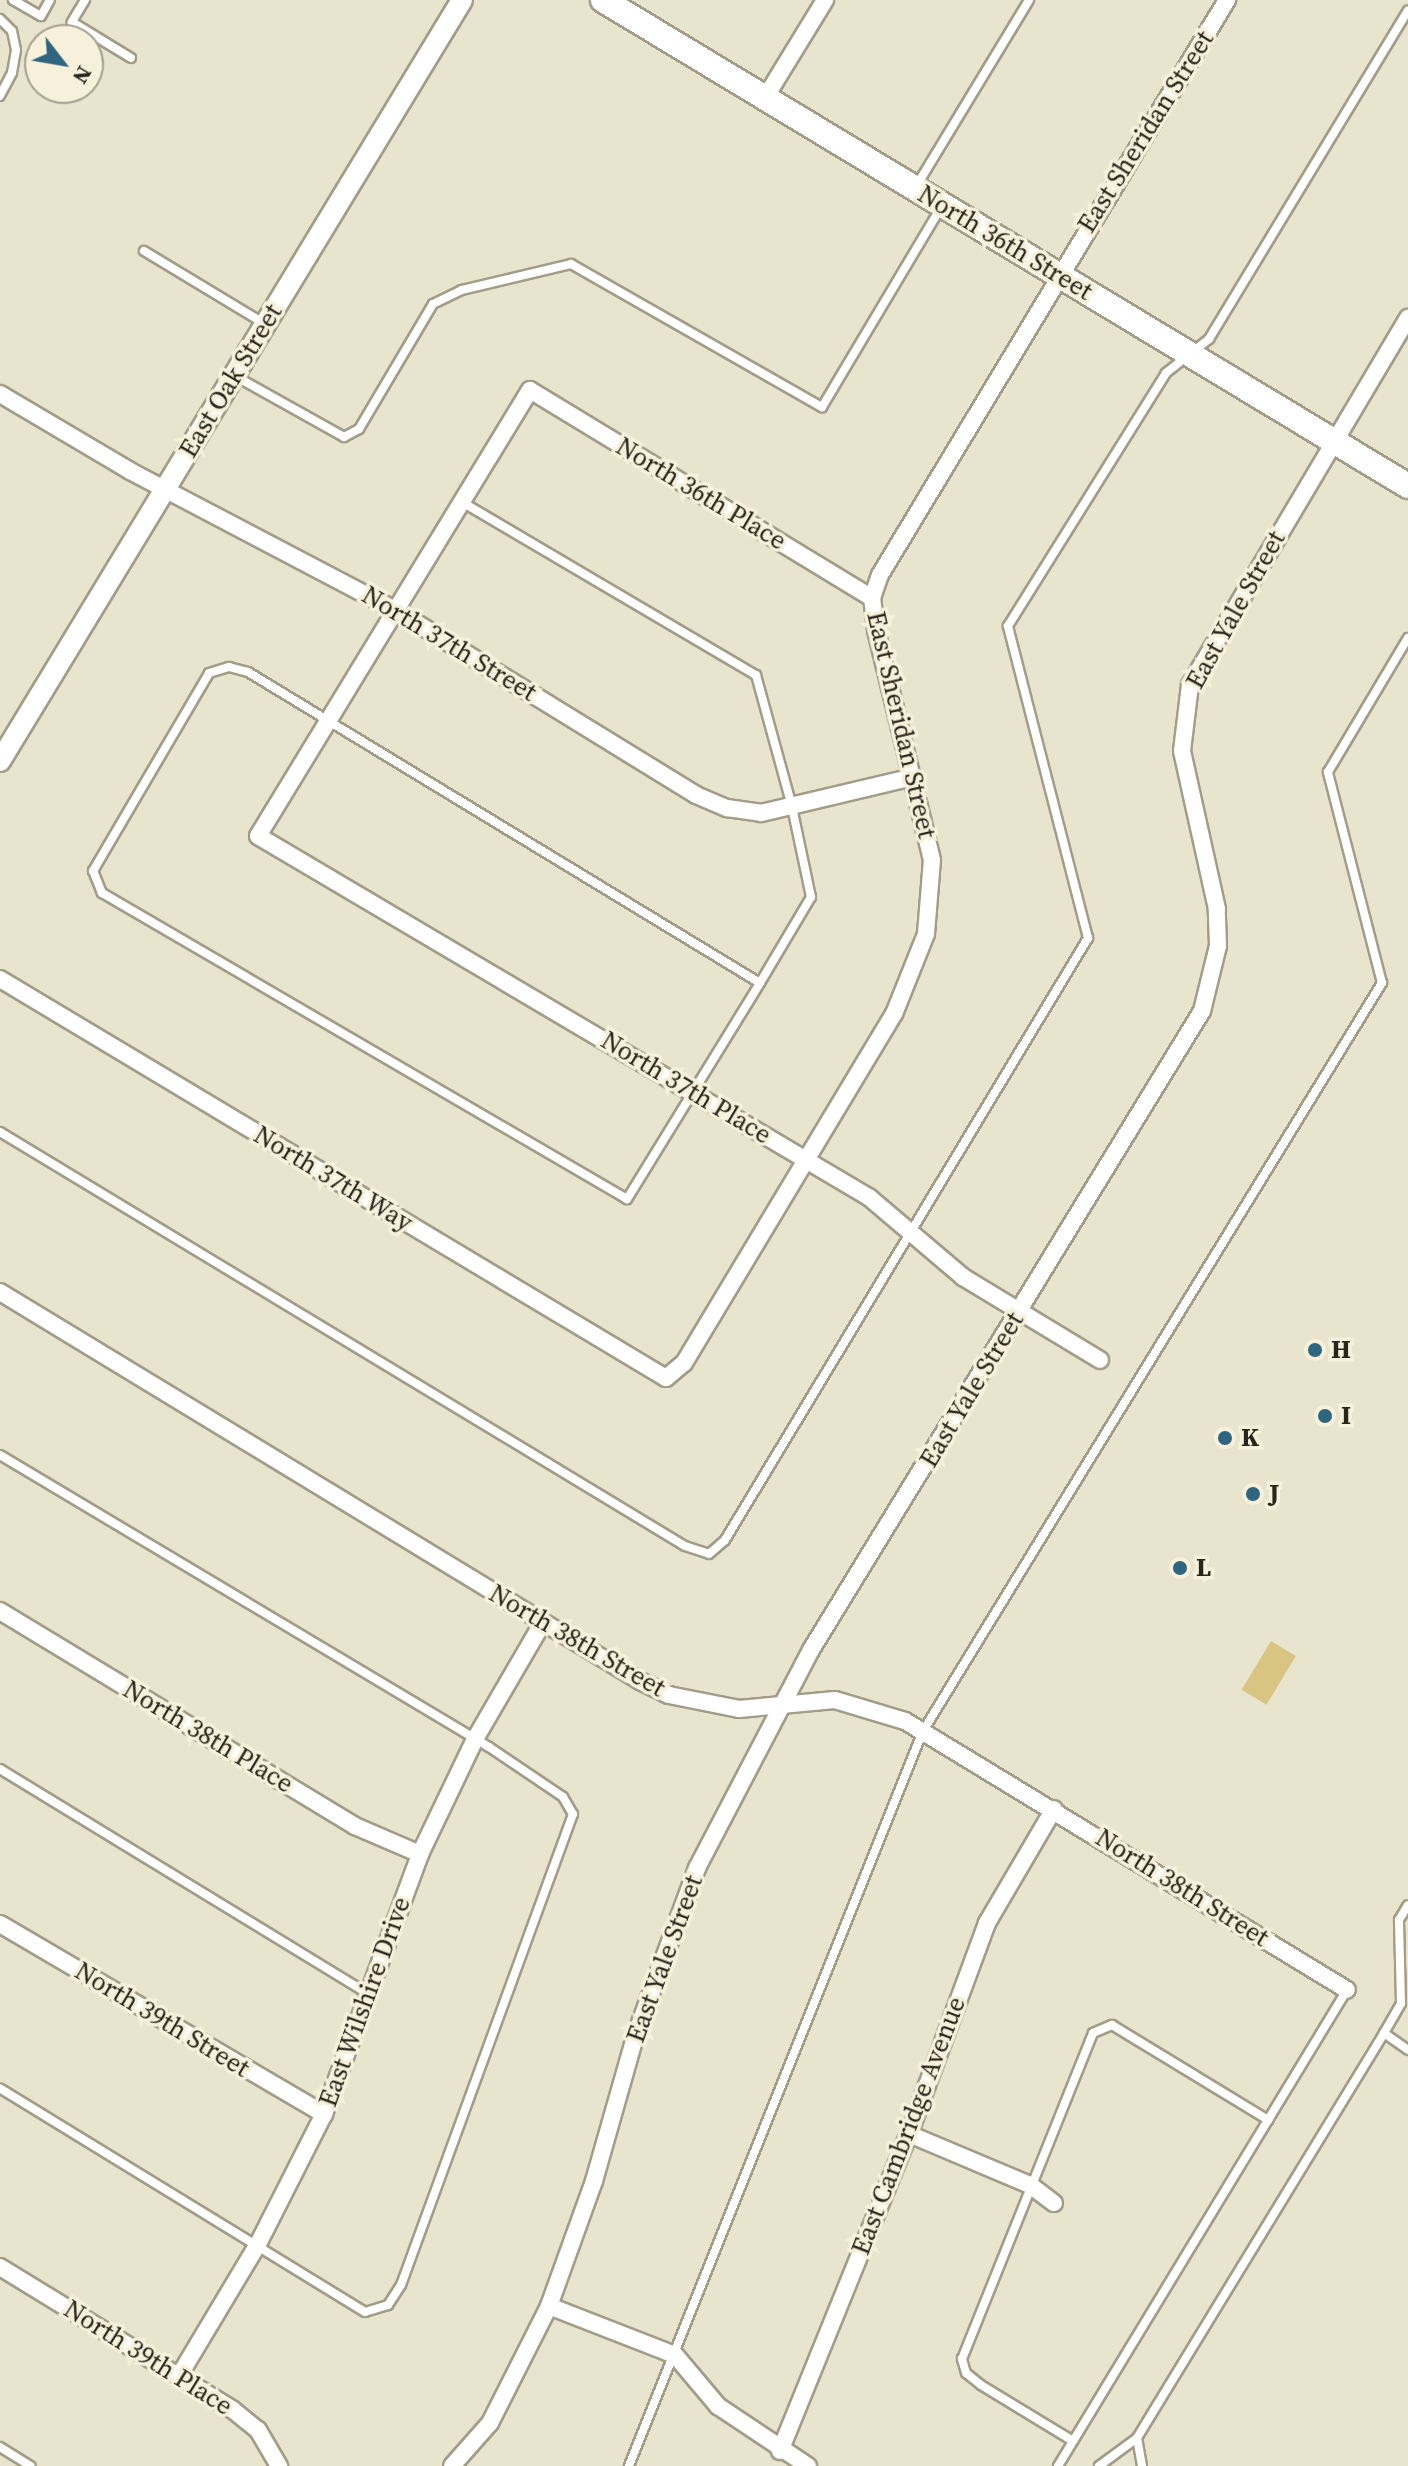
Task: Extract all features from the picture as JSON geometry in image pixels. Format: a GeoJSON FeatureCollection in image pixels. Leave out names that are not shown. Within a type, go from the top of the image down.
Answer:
{"type":"FeatureCollection","features":[{"type":"Feature","properties":{"kind":"main road","name":"North 36th Street"},"geometry":{"type":"LineString","coordinates":[[603,0],[1408,486]]}},
{"type":"Feature","properties":{"kind":"street","name":"East Oak Street"},"geometry":{"type":"LineString","coordinates":[[0,761],[462,0]]}},
{"type":"Feature","properties":{"kind":"street"},"geometry":{"type":"LineString","coordinates":[[765,98],[825,0]]}},
{"type":"Feature","properties":{"kind":"street","name":"East Sheridan Street"},"geometry":{"type":"LineString","coordinates":[[666,1378],[684,1363],[894,1014],[926,934],[932,860],[872,598],[891,554],[1227,0]]}},
{"type":"Feature","properties":{"kind":"street","name":"East Yale Street"},"geometry":{"type":"LineString","coordinates":[[452,2466],[490,2423],[549,2306],[594,2181],[636,2034],[697,1868],[811,1650],[1202,1011],[1218,946],[1217,909],[1182,751],[1190,685],[1408,318]]}},
{"type":"Feature","properties":{"kind":"street","name":"North 36th Place"},"geometry":{"type":"LineString","coordinates":[[461,501],[530,390],[872,598]]}},
{"type":"Feature","properties":{"kind":"street","name":"North 37th Street"},"geometry":{"type":"LineString","coordinates":[[0,394],[165,489],[397,611],[696,795],[727,808],[761,813],[913,777]]}},
{"type":"Feature","properties":{"kind":"street"},"geometry":{"type":"LineString","coordinates":[[329,722],[461,501]]}},
{"type":"Feature","properties":{"kind":"street","name":"North 37th Place"},"geometry":{"type":"LineString","coordinates":[[329,722],[258,836],[694,1091],[870,1198],[963,1277],[1100,1360]]}},
{"type":"Feature","properties":{"kind":"street","name":"North 37th Way"},"geometry":{"type":"LineString","coordinates":[[0,979],[666,1378]]}},
{"type":"Feature","properties":{"kind":"street","name":"North 38th Street"},"geometry":{"type":"LineString","coordinates":[[0,1292],[542,1624],[669,1695],[739,1709],[786,1701],[835,1700],[869,1707],[923,1731],[1347,1990]]}},
{"type":"Feature","properties":{"kind":"street","name":"North 38th Place"},"geometry":{"type":"LineString","coordinates":[[0,1611],[355,1826],[420,1854]]}},
{"type":"Feature","properties":{"kind":"street","name":"East Wilshire Drive"},"geometry":{"type":"LineString","coordinates":[[179,2376],[258,2244],[324,2114],[420,1854],[475,1739],[542,1624]]}},
{"type":"Feature","properties":{"kind":"street","name":"East Cambridge Avenue"},"geometry":{"type":"LineString","coordinates":[[780,2451],[909,2134],[987,1923],[1054,1809]]}},
{"type":"Feature","properties":{"kind":"street","name":"North 39th Street"},"geometry":{"type":"LineString","coordinates":[[0,1924],[324,2114]]}},
{"type":"Feature","properties":{"kind":"street"},"geometry":{"type":"LineString","coordinates":[[909,2134],[1030,2185],[1054,2203]]}},
{"type":"Feature","properties":{"kind":"street","name":"North 39th Place"},"geometry":{"type":"LineString","coordinates":[[0,2267],[179,2376],[258,2430],[279,2466]]}},
{"type":"Feature","properties":{"kind":"street"},"geometry":{"type":"LineString","coordinates":[[549,2306],[675,2355],[718,2406],[780,2451],[808,2466]]}},
{"type":"Feature","properties":{"kind":"lane"},"geometry":{"type":"LineString","coordinates":[[13,0],[41,16],[50,0]]}},
{"type":"Feature","properties":{"kind":"lane"},"geometry":{"type":"LineString","coordinates":[[85,0],[72,22],[131,58]]}},
{"type":"Feature","properties":{"kind":"lane"},"geometry":{"type":"LineString","coordinates":[[914,189],[1029,0]]}},
{"type":"Feature","properties":{"kind":"lane"},"geometry":{"type":"LineString","coordinates":[[0,1132],[685,1546],[709,1554],[725,1540],[1088,938],[1008,626],[1166,373],[1209,339],[1408,11]]}},
{"type":"Feature","properties":{"kind":"lane"},"geometry":{"type":"LineString","coordinates":[[0,19],[12,31],[16,50],[12,73],[0,96]]}},
{"type":"Feature","properties":{"kind":"lane"},"geometry":{"type":"LineString","coordinates":[[234,376],[344,437],[359,429],[433,304],[462,290],[571,264],[822,407],[943,206]]}},
{"type":"Feature","properties":{"kind":"lane"},"geometry":{"type":"LineString","coordinates":[[144,251],[265,324]]}},
{"type":"Feature","properties":{"kind":"lane"},"geometry":{"type":"LineString","coordinates":[[461,501],[756,675],[792,807],[811,897],[760,983],[627,1199],[102,893],[93,871],[209,673],[229,667],[248,672],[760,983]]}},
{"type":"Feature","properties":{"kind":"lane"},"geometry":{"type":"LineString","coordinates":[[629,2466],[923,1731],[1382,983],[1328,772],[1408,638]]}},
{"type":"Feature","properties":{"kind":"lane"},"geometry":{"type":"LineString","coordinates":[[0,1455],[475,1739],[563,1797],[573,1814],[401,2285],[388,2305],[365,2312],[0,2088]]}},
{"type":"Feature","properties":{"kind":"lane"},"geometry":{"type":"LineString","coordinates":[[0,1769],[368,1994]]}},
{"type":"Feature","properties":{"kind":"lane"},"geometry":{"type":"LineString","coordinates":[[1099,2466],[1137,2438],[1401,2003],[1399,1920],[1408,1905]]}},
{"type":"Feature","properties":{"kind":"lane"},"geometry":{"type":"LineString","coordinates":[[1058,2466],[1347,1990]]}},
{"type":"Feature","properties":{"kind":"lane"},"geometry":{"type":"LineString","coordinates":[[1073,2441],[981,2385],[966,2373],[962,2359],[1093,2033],[1112,2025],[1268,2120]]}},
{"type":"Feature","properties":{"kind":"lane"},"geometry":{"type":"LineString","coordinates":[[1384,2033],[1408,2050]]}},
{"type":"Feature","properties":{"kind":"lane"},"geometry":{"type":"LineString","coordinates":[[1137,2438],[1142,2466]]}},
{"type":"Feature","properties":{"kind":"lane"},"geometry":{"type":"LineString","coordinates":[[0,2447],[31,2466]]}},
{"type":"Feature","properties":{"kind":"shaded area"},"geometry":{"type":"Polygon","coordinates":[[[1271,1641],[1296,1656],[1267,1705],[1242,1690],[1271,1641]]]}},
{"type":"Feature","properties":{"kind":"place","name":"H"},"geometry":{"type":"Point","coordinates":[1315,1350]}},
{"type":"Feature","properties":{"kind":"place","name":"I"},"geometry":{"type":"Point","coordinates":[1325,1416]}},
{"type":"Feature","properties":{"kind":"place","name":"K"},"geometry":{"type":"Point","coordinates":[1225,1438]}},
{"type":"Feature","properties":{"kind":"place","name":"J"},"geometry":{"type":"Point","coordinates":[1253,1494]}},
{"type":"Feature","properties":{"kind":"place","name":"L"},"geometry":{"type":"Point","coordinates":[1180,1568]}}]}
